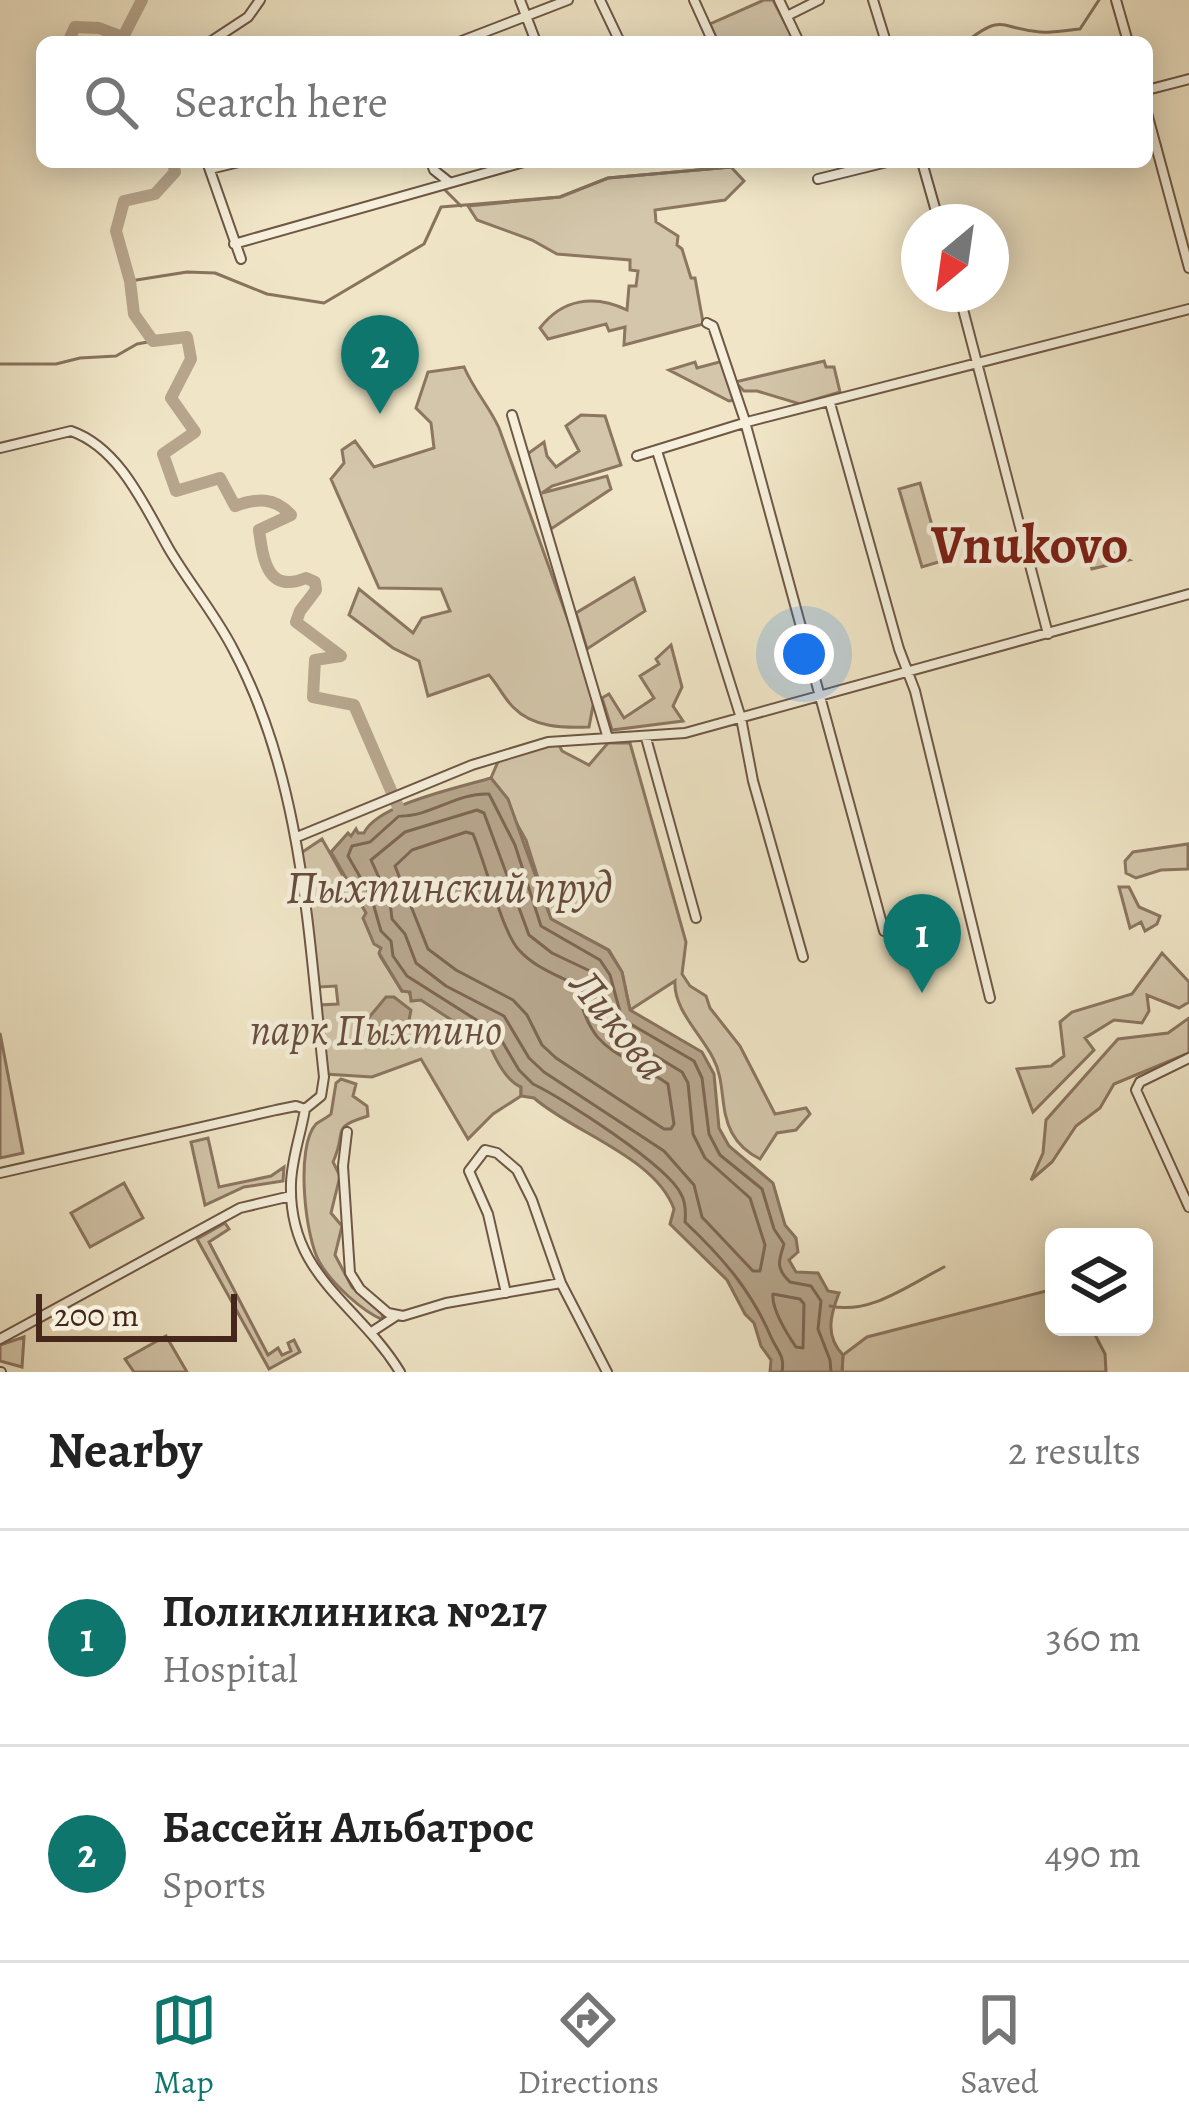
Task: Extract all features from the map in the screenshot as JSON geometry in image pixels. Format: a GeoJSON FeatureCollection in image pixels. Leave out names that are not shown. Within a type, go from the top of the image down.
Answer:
{"type":"FeatureCollection","features":[{"type":"Feature","properties":{"kind":"street"},"geometry":{"type":"LineString","coordinates":[[219,36],[248,17],[260,0]]}},
{"type":"Feature","properties":{"kind":"street"},"geometry":{"type":"LineString","coordinates":[[520,0],[534,36]]}},
{"type":"Feature","properties":{"kind":"street"},"geometry":{"type":"LineString","coordinates":[[475,36],[568,0]]}},
{"type":"Feature","properties":{"kind":"street"},"geometry":{"type":"LineString","coordinates":[[600,0],[617,36]]}},
{"type":"Feature","properties":{"kind":"street"},"geometry":{"type":"LineString","coordinates":[[694,0],[710,36]]}},
{"type":"Feature","properties":{"kind":"street"},"geometry":{"type":"LineString","coordinates":[[779,0],[795,36]]}},
{"type":"Feature","properties":{"kind":"street"},"geometry":{"type":"LineString","coordinates":[[787,16],[819,0]]}},
{"type":"Feature","properties":{"kind":"street"},"geometry":{"type":"LineString","coordinates":[[873,0],[884,36]]}},
{"type":"Feature","properties":{"kind":"street"},"geometry":{"type":"LineString","coordinates":[[1116,0],[1126,36]]}},
{"type":"Feature","properties":{"kind":"street"},"geometry":{"type":"LineString","coordinates":[[1153,88],[1189,79]]}},
{"type":"Feature","properties":{"kind":"street"},"geometry":{"type":"LineString","coordinates":[[1153,135],[1189,268]]}},
{"type":"Feature","properties":{"kind":"street"},"geometry":{"type":"LineString","coordinates":[[210,168],[241,259]]}},
{"type":"Feature","properties":{"kind":"street"},"geometry":{"type":"LineString","coordinates":[[433,168],[450,183]]}},
{"type":"Feature","properties":{"kind":"street"},"geometry":{"type":"LineString","coordinates":[[234,244],[503,168]]}},
{"type":"Feature","properties":{"kind":"street"},"geometry":{"type":"LineString","coordinates":[[818,179],[863,168]]}},
{"type":"Feature","properties":{"kind":"street"},"geometry":{"type":"LineString","coordinates":[[924,168],[934,204]]}},
{"type":"Feature","properties":{"kind":"street"},"geometry":{"type":"LineString","coordinates":[[638,456],[744,423],[1189,309]]}},
{"type":"Feature","properties":{"kind":"street"},"geometry":{"type":"LineString","coordinates":[[964,312],[1048,634]]}},
{"type":"Feature","properties":{"kind":"street"},"geometry":{"type":"LineString","coordinates":[[706,323],[713,326],[725,354],[884,931]]}},
{"type":"Feature","properties":{"kind":"street"},"geometry":{"type":"LineString","coordinates":[[830,404],[909,672],[990,998]]}},
{"type":"Feature","properties":{"kind":"street"},"geometry":{"type":"LineString","coordinates":[[512,415],[607,736]]}},
{"type":"Feature","properties":{"kind":"street"},"geometry":{"type":"LineString","coordinates":[[0,448],[71,431],[99,446],[132,485],[234,650],[260,710],[297,837],[324,1077],[320,1096],[305,1109],[294,1156],[291,1196],[299,1241],[316,1275],[373,1331],[400,1372]]}},
{"type":"Feature","properties":{"kind":"street"},"geometry":{"type":"LineString","coordinates":[[657,451],[741,718],[753,781],[803,957]]}},
{"type":"Feature","properties":{"kind":"street"},"geometry":{"type":"LineString","coordinates":[[297,837],[472,765],[548,742],[646,738],[741,718],[1189,595]]}},
{"type":"Feature","properties":{"kind":"street"},"geometry":{"type":"LineString","coordinates":[[646,738],[696,918]]}},
{"type":"Feature","properties":{"kind":"street"},"geometry":{"type":"LineString","coordinates":[[1189,1058],[1140,1082],[1136,1090],[1189,1207]]}},
{"type":"Feature","properties":{"kind":"street"},"geometry":{"type":"LineString","coordinates":[[0,1173],[276,1110],[305,1109]]}},
{"type":"Feature","properties":{"kind":"street"},"geometry":{"type":"LineString","coordinates":[[347,1132],[343,1166],[350,1273],[360,1288],[396,1316]]}},
{"type":"Feature","properties":{"kind":"street"},"geometry":{"type":"LineString","coordinates":[[506,1293],[488,1214],[470,1171],[484,1150],[506,1158],[517,1169],[561,1283],[608,1372]]}},
{"type":"Feature","properties":{"kind":"street"},"geometry":{"type":"LineString","coordinates":[[0,1339],[240,1208],[291,1196]]}},
{"type":"Feature","properties":{"kind":"street"},"geometry":{"type":"LineString","coordinates":[[373,1331],[396,1316],[561,1283]]}},
{"type":"Feature","properties":{"kind":"green space"},"geometry":{"type":"Polygon","coordinates":[[[773,0],[792,36],[715,36],[710,24],[773,0]]]}},
{"type":"Feature","properties":{"kind":"green space"},"geometry":{"type":"Polygon","coordinates":[[[732,168],[744,181],[725,200],[655,210],[656,222],[678,236],[677,245],[695,278],[703,322],[707,323],[624,345],[625,327],[609,331],[606,324],[548,339],[540,328],[568,305],[603,302],[627,310],[629,286],[636,286],[638,271],[630,270],[630,260],[557,254],[477,220],[468,206],[560,197],[608,178],[732,168]]]}},
{"type":"Feature","properties":{"kind":"green space"},"geometry":{"type":"Polygon","coordinates":[[[723,361],[735,400],[669,370],[695,362],[697,368],[723,361]]]}},
{"type":"Feature","properties":{"kind":"green space"},"geometry":{"type":"Polygon","coordinates":[[[824,361],[826,367],[834,367],[840,392],[800,404],[744,391],[735,382],[824,361]]]}},
{"type":"Feature","properties":{"kind":"green space"},"geometry":{"type":"Polygon","coordinates":[[[464,367],[499,428],[595,695],[589,727],[559,727],[530,719],[513,707],[489,675],[428,696],[419,661],[349,615],[359,589],[413,633],[422,618],[450,611],[441,589],[379,588],[331,479],[344,463],[342,450],[355,441],[374,467],[434,448],[431,423],[416,408],[428,372],[464,367]]]}},
{"type":"Feature","properties":{"kind":"green space"},"geometry":{"type":"Polygon","coordinates":[[[581,415],[605,416],[621,465],[542,493],[607,476],[611,489],[551,529],[526,455],[544,442],[556,467],[579,451],[566,426],[581,415]]]}},
{"type":"Feature","properties":{"kind":"green space"},"geometry":{"type":"Polygon","coordinates":[[[920,483],[942,561],[922,567],[899,489],[920,483]]]}},
{"type":"Feature","properties":{"kind":"green space"},"geometry":{"type":"Polygon","coordinates":[[[1084,538],[1129,560],[1092,569],[1084,538]]]}},
{"type":"Feature","properties":{"kind":"green space"},"geometry":{"type":"Polygon","coordinates":[[[634,578],[645,611],[587,649],[576,613],[634,578]]]}},
{"type":"Feature","properties":{"kind":"green space"},"geometry":{"type":"Polygon","coordinates":[[[671,645],[682,687],[673,706],[683,721],[612,730],[602,698],[609,694],[624,718],[654,698],[640,676],[659,664],[656,659],[671,645]]]}},
{"type":"Feature","properties":{"kind":"green space"},"geometry":{"type":"Polygon","coordinates":[[[557,741],[562,751],[589,765],[608,743],[630,743],[686,942],[682,974],[706,996],[740,1046],[775,1114],[806,1108],[810,1114],[796,1130],[777,1133],[760,1159],[732,1133],[717,1067],[683,1011],[675,981],[630,1010],[622,972],[609,950],[551,919],[526,840],[491,778],[500,757],[557,741]]]}},
{"type":"Feature","properties":{"kind":"green space","name":"парк Пыхтино"},"geometry":{"type":"Polygon","coordinates":[[[322,839],[342,874],[349,873],[381,948],[380,956],[402,991],[408,990],[412,999],[476,1035],[486,1036],[521,1087],[521,1096],[493,1114],[468,1139],[421,1059],[372,1077],[325,1074],[319,1005],[338,1004],[336,986],[319,987],[301,853],[322,839]]]}},
{"type":"Feature","properties":{"kind":"green space"},"geometry":{"type":"Polygon","coordinates":[[[1188,844],[1188,869],[1161,870],[1136,878],[1126,873],[1125,861],[1133,852],[1188,844]]]}},
{"type":"Feature","properties":{"kind":"green space"},"geometry":{"type":"Polygon","coordinates":[[[1119,887],[1129,887],[1139,907],[1160,916],[1157,924],[1145,931],[1141,922],[1130,928],[1119,887]]]}},
{"type":"Feature","properties":{"kind":"green space"},"geometry":{"type":"Polygon","coordinates":[[[1162,953],[1189,982],[1189,1002],[1179,1008],[1147,995],[1149,1011],[1142,1023],[1114,1020],[1085,1038],[1094,1050],[1033,1112],[1017,1069],[1051,1066],[1064,1056],[1060,1022],[1072,1012],[1132,994],[1162,953]]]}},
{"type":"Feature","properties":{"kind":"green space"},"geometry":{"type":"Polygon","coordinates":[[[1189,1018],[1189,1053],[1114,1084],[1100,1108],[1076,1126],[1052,1162],[1031,1180],[1043,1153],[1046,1120],[1118,1039],[1168,1033],[1189,1018]]]}},
{"type":"Feature","properties":{"kind":"green space"},"geometry":{"type":"Polygon","coordinates":[[[0,1033],[23,1153],[0,1158],[0,1033]]]}},
{"type":"Feature","properties":{"kind":"green space"},"geometry":{"type":"Polygon","coordinates":[[[341,1079],[356,1084],[353,1096],[367,1106],[368,1116],[344,1127],[333,1162],[340,1176],[331,1213],[342,1226],[335,1255],[352,1287],[383,1320],[357,1304],[325,1271],[307,1214],[304,1171],[310,1135],[331,1114],[336,1083],[341,1079]]]}},
{"type":"Feature","properties":{"kind":"green space"},"geometry":{"type":"Polygon","coordinates":[[[208,1138],[219,1187],[271,1176],[284,1167],[283,1181],[244,1187],[205,1205],[191,1142],[208,1138]]]}},
{"type":"Feature","properties":{"kind":"green space"},"geometry":{"type":"Polygon","coordinates":[[[124,1183],[143,1218],[90,1247],[71,1213],[124,1183]]]}},
{"type":"Feature","properties":{"kind":"green space"},"geometry":{"type":"Polygon","coordinates":[[[225,1223],[229,1229],[209,1242],[268,1355],[278,1348],[282,1355],[291,1351],[288,1343],[294,1340],[300,1352],[269,1369],[197,1239],[225,1223]]]}},
{"type":"Feature","properties":{"kind":"green space"},"geometry":{"type":"Polygon","coordinates":[[[1045,1291],[1045,1336],[1096,1336],[1105,1354],[1106,1372],[842,1372],[843,1355],[867,1337],[1045,1291]]]}},
{"type":"Feature","properties":{"kind":"green space"},"geometry":{"type":"Polygon","coordinates":[[[166,1336],[187,1372],[134,1372],[125,1359],[166,1336]]]}},
{"type":"Feature","properties":{"kind":"green space"},"geometry":{"type":"Polygon","coordinates":[[[24,1337],[22,1367],[0,1361],[0,1345],[24,1337]]]}},
{"type":"Feature","properties":{"kind":"water","name":"Пыхтинский пруд"},"geometry":{"type":"Polygon","coordinates":[[[491,778],[508,799],[551,919],[608,950],[622,972],[630,1010],[702,1052],[714,1074],[719,1128],[729,1146],[773,1183],[785,1225],[796,1238],[798,1252],[789,1260],[796,1272],[818,1273],[828,1291],[839,1293],[831,1326],[843,1355],[842,1372],[770,1372],[771,1360],[754,1323],[727,1280],[670,1224],[674,1209],[650,1175],[534,1098],[521,1096],[521,1087],[504,1072],[486,1036],[476,1036],[421,1000],[411,1001],[410,992],[402,991],[379,953],[381,948],[374,944],[363,918],[366,913],[331,852],[348,833],[351,836],[356,829],[364,833],[401,806],[491,778]]]}},
{"type":"Feature","properties":{"kind":"water"},"geometry":{"type":"Polygon","coordinates":[[[386,997],[394,997],[411,1010],[408,1025],[392,1034],[375,1030],[366,1021],[386,997]]]}},
{"type":"Feature","properties":{"kind":"waterway","name":"Ликова"},"geometry":{"type":"LineString","coordinates":[[124,36],[142,0]]}},
{"type":"Feature","properties":{"kind":"waterway"},"geometry":{"type":"LineString","coordinates":[[974,36],[996,25],[1040,32],[1080,29],[1099,0]]}},
{"type":"Feature","properties":{"kind":"waterway","name":"Ликова"},"geometry":{"type":"LineString","coordinates":[[71,36],[75,27],[99,28],[120,36]]}},
{"type":"Feature","properties":{"kind":"waterway","name":"Ликова"},"geometry":{"type":"LineString","coordinates":[[174,168],[155,194],[124,201],[116,231],[134,314],[153,341],[187,337],[191,359],[171,398],[195,432],[163,454],[176,491],[220,478],[235,506],[265,501],[291,515],[259,530],[265,562],[275,577],[315,582],[316,590],[296,622],[341,656],[315,660],[313,697],[354,705],[399,809]]}},
{"type":"Feature","properties":{"kind":"waterway"},"geometry":{"type":"LineString","coordinates":[[130,281],[187,272],[215,273],[267,294],[324,303],[424,244],[441,207],[560,197],[608,178],[720,168]]}},
{"type":"Feature","properties":{"kind":"waterway"},"geometry":{"type":"LineString","coordinates":[[443,188],[461,206]]}},
{"type":"Feature","properties":{"kind":"waterway"},"geometry":{"type":"LineString","coordinates":[[0,364],[56,364],[116,356],[153,341]]}},
{"type":"Feature","properties":{"kind":"waterway"},"geometry":{"type":"LineString","coordinates":[[830,1306],[874,1302],[944,1267]]}},
{"type":"Feature","properties":{"kind":"place","name":"Бассейн Альбатрос"},"geometry":{"type":"Point","coordinates":[380,414]}},
{"type":"Feature","properties":{"kind":"place","name":"Поликлиника №217"},"geometry":{"type":"Point","coordinates":[922,993]}},
{"type":"Feature","properties":{"kind":"district","name":"Vnukovo"},"geometry":{"type":"Point","coordinates":[1030,544]}}]}
